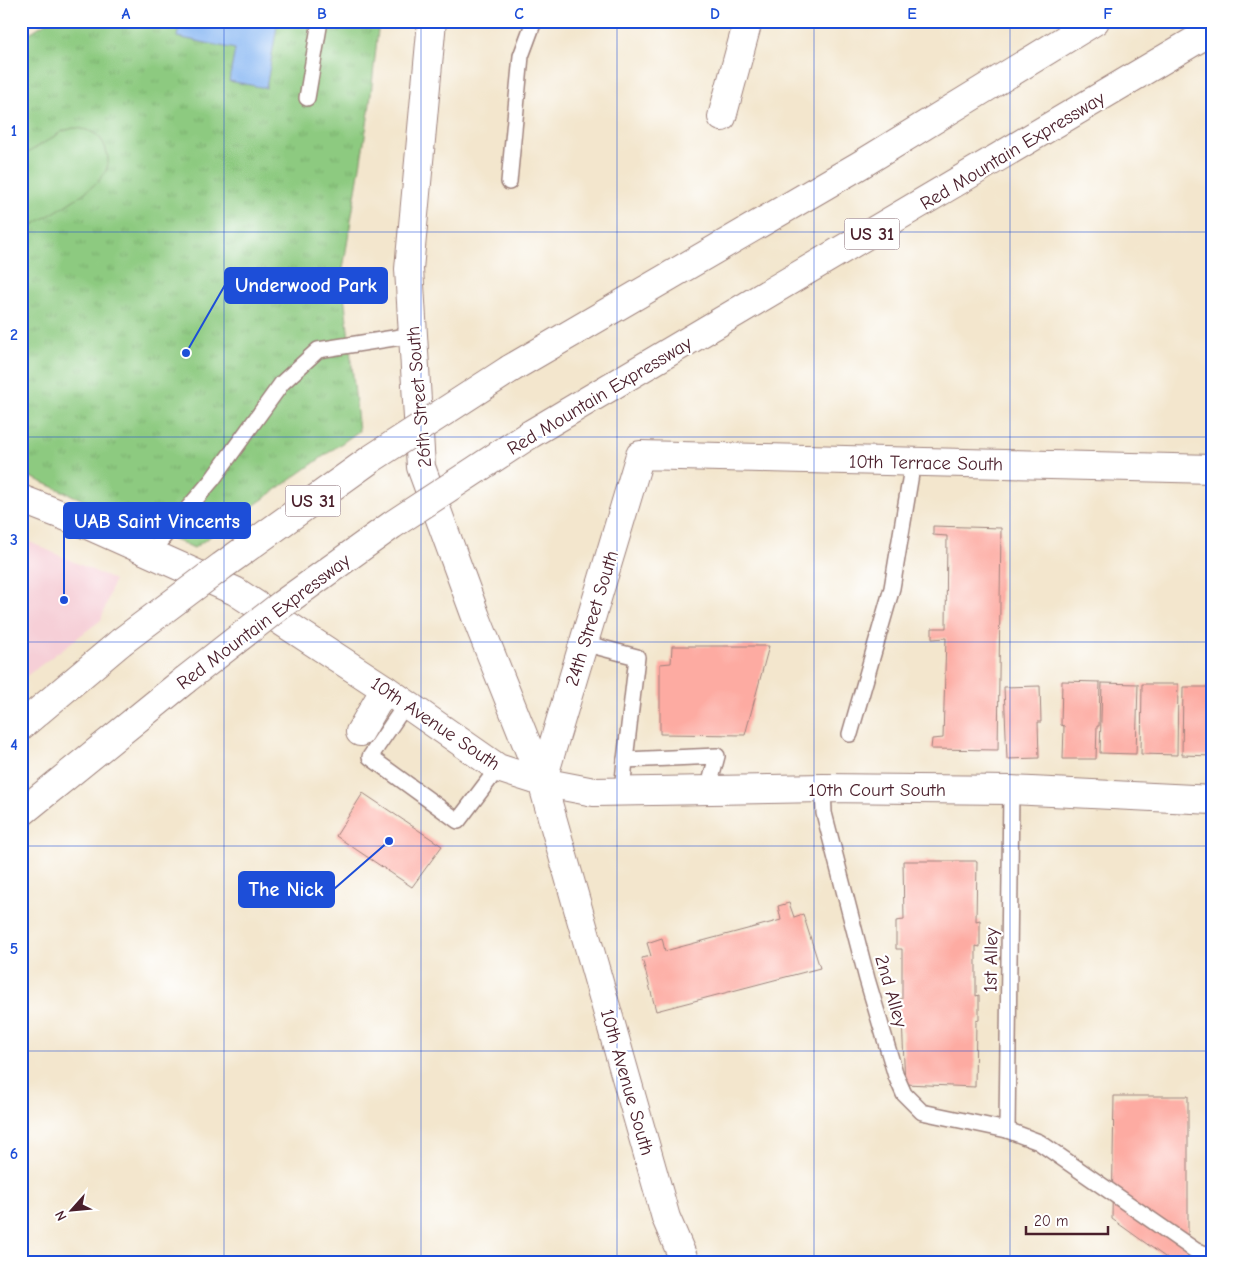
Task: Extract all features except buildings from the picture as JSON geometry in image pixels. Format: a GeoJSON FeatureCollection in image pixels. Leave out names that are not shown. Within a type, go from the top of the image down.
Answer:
{"type":"FeatureCollection","features":[{"type":"Feature","properties":{"kind":"main road","name":"26th Street South"},"geometry":{"type":"LineString","coordinates":[[432,21],[409,269],[421,467],[476,617],[542,782]]}},
{"type":"Feature","properties":{"kind":"main road"},"geometry":{"type":"LineString","coordinates":[[722,117],[748,21]]}},
{"type":"Feature","properties":{"kind":"main road","name":"US 31"},"geometry":{"type":"LineString","coordinates":[[21,726],[121,642],[222,566],[371,459],[510,369],[860,165],[1095,21]]}},
{"type":"Feature","properties":{"kind":"main road","name":"Red Mountain Expressway"},"geometry":{"type":"LineString","coordinates":[[21,813],[185,680],[282,605],[392,525],[529,435],[1213,30]]}},
{"type":"Feature","properties":{"kind":"main road","name":"24th Street South"},"geometry":{"type":"LineString","coordinates":[[542,782],[640,455]]}},
{"type":"Feature","properties":{"kind":"main road","name":"10th Terrace South"},"geometry":{"type":"LineString","coordinates":[[640,455],[1213,469]]}},
{"type":"Feature","properties":{"kind":"main road","name":"10th Avenue South"},"geometry":{"type":"LineString","coordinates":[[21,499],[90,526],[235,591],[395,696],[498,768],[542,782],[666,1218],[685,1262]]}},
{"type":"Feature","properties":{"kind":"main road"},"geometry":{"type":"LineString","coordinates":[[360,732],[395,696]]}},
{"type":"Feature","properties":{"kind":"main road","name":"10th Court South"},"geometry":{"type":"LineString","coordinates":[[542,782],[594,792],[823,788],[1011,790],[1213,800]]}},
{"type":"Feature","properties":{"kind":"lane"},"geometry":{"type":"LineString","coordinates":[[307,98],[320,21]]}},
{"type":"Feature","properties":{"kind":"lane"},"geometry":{"type":"LineString","coordinates":[[509,182],[521,56],[534,21]]}},
{"type":"Feature","properties":{"kind":"lane"},"geometry":{"type":"LineString","coordinates":[[150,553],[212,480],[282,384],[318,350],[413,335]]}},
{"type":"Feature","properties":{"kind":"lane"},"geometry":{"type":"LineString","coordinates":[[850,734],[892,588],[913,462]]}},
{"type":"Feature","properties":{"kind":"lane"},"geometry":{"type":"LineString","coordinates":[[583,643],[637,657],[622,792]]}},
{"type":"Feature","properties":{"kind":"lane"},"geometry":{"type":"LineString","coordinates":[[395,696],[370,758],[458,821],[498,768]]}},
{"type":"Feature","properties":{"kind":"lane"},"geometry":{"type":"LineString","coordinates":[[625,760],[717,756],[708,790]]}},
{"type":"Feature","properties":{"kind":"lane","name":"2nd Alley"},"geometry":{"type":"LineString","coordinates":[[823,788],[824,812],[867,979],[896,1076],[904,1094],[922,1112],[1007,1130],[1039,1142],[1196,1251],[1212,1259]]}},
{"type":"Feature","properties":{"kind":"lane","name":"1st Alley"},"geometry":{"type":"LineString","coordinates":[[1007,1130],[1011,790]]}},
{"type":"Feature","properties":{"kind":"shaded area"},"geometry":{"type":"Polygon","coordinates":[[[21,538],[114,580],[101,620],[21,680],[21,538]]]}},
{"type":"Feature","properties":{"kind":"green space"},"geometry":{"type":"Polygon","coordinates":[[[49,21],[379,21],[369,112],[342,275],[359,431],[194,548],[21,473],[21,38],[49,21]]]}},
{"type":"Feature","properties":{"kind":"green space"},"geometry":{"type":"Polygon","coordinates":[[[74,128],[90,131],[101,140],[108,161],[103,176],[83,194],[21,232],[21,157],[63,131],[74,128]]]}},
{"type":"Feature","properties":{"kind":"water"},"geometry":{"type":"Polygon","coordinates":[[[180,21],[278,21],[266,88],[229,81],[235,49],[177,37],[180,21]]]}},
{"type":"Feature","properties":{"kind":"place","name":"Underwood Park"},"geometry":{"type":"Point","coordinates":[186,353]}},
{"type":"Feature","properties":{"kind":"place","name":"UAB Saint Vincents"},"geometry":{"type":"Point","coordinates":[64,600]}},
{"type":"Feature","properties":{"kind":"place","name":"The Nick"},"geometry":{"type":"Point","coordinates":[389,841]}}]}
